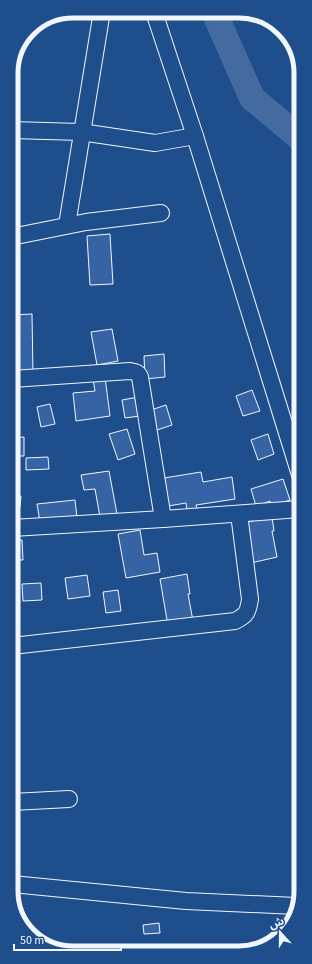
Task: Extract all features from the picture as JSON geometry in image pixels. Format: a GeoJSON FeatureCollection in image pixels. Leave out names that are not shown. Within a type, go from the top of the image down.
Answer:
{"type":"FeatureCollection","features":[{"type":"Feature","properties":{"kind":"street"},"geometry":{"type":"LineString","coordinates":[[67,225],[101,18]]}},
{"type":"Feature","properties":{"kind":"street"},"geometry":{"type":"LineString","coordinates":[[156,18],[195,136],[294,455]]}},
{"type":"Feature","properties":{"kind":"street"},"geometry":{"type":"LineString","coordinates":[[18,130],[81,132],[155,143],[195,136]]}},
{"type":"Feature","properties":{"kind":"street"},"geometry":{"type":"LineString","coordinates":[[18,236],[86,222],[161,214]]}},
{"type":"Feature","properties":{"kind":"street"},"geometry":{"type":"LineString","coordinates":[[18,379],[130,371],[139,374],[164,519]]}},
{"type":"Feature","properties":{"kind":"street"},"geometry":{"type":"LineString","coordinates":[[18,528],[294,509]]}},
{"type":"Feature","properties":{"kind":"street"},"geometry":{"type":"LineString","coordinates":[[18,645],[235,621],[245,616],[249,609],[250,599],[239,514]]}},
{"type":"Feature","properties":{"kind":"street"},"geometry":{"type":"LineString","coordinates":[[18,802],[69,799]]}},
{"type":"Feature","properties":{"kind":"street"},"geometry":{"type":"LineString","coordinates":[[18,885],[186,902],[292,906]]}},
{"type":"Feature","properties":{"kind":"building"},"geometry":{"type":"Polygon","coordinates":[[[110,234],[113,284],[90,285],[87,236],[110,234]]]}},
{"type":"Feature","properties":{"kind":"building"},"geometry":{"type":"Polygon","coordinates":[[[32,314],[33,374],[18,374],[18,315],[32,314]]]}},
{"type":"Feature","properties":{"kind":"building"},"geometry":{"type":"Polygon","coordinates":[[[112,329],[118,361],[97,365],[91,332],[112,329]]]}},
{"type":"Feature","properties":{"kind":"building"},"geometry":{"type":"Polygon","coordinates":[[[164,354],[165,377],[145,379],[144,356],[164,354]]]}},
{"type":"Feature","properties":{"kind":"building"},"geometry":{"type":"Polygon","coordinates":[[[105,377],[110,416],[76,421],[73,393],[95,391],[93,379],[105,377]]]}},
{"type":"Feature","properties":{"kind":"building"},"geometry":{"type":"Polygon","coordinates":[[[252,390],[260,411],[243,416],[236,396],[252,390]]]}},
{"type":"Feature","properties":{"kind":"building"},"geometry":{"type":"Polygon","coordinates":[[[138,397],[140,416],[125,418],[122,400],[138,397]]]}},
{"type":"Feature","properties":{"kind":"building"},"geometry":{"type":"Polygon","coordinates":[[[50,404],[55,424],[41,427],[37,407],[50,404]]]}},
{"type":"Feature","properties":{"kind":"building"},"geometry":{"type":"Polygon","coordinates":[[[166,405],[172,425],[154,431],[148,411],[166,405]]]}},
{"type":"Feature","properties":{"kind":"building"},"geometry":{"type":"Polygon","coordinates":[[[127,429],[135,454],[118,460],[109,434],[127,429]]]}},
{"type":"Feature","properties":{"kind":"building"},"geometry":{"type":"Polygon","coordinates":[[[268,434],[274,454],[258,460],[251,440],[268,434]]]}},
{"type":"Feature","properties":{"kind":"building"},"geometry":{"type":"Polygon","coordinates":[[[24,437],[24,456],[18,456],[18,438],[24,437]]]}},
{"type":"Feature","properties":{"kind":"building"},"geometry":{"type":"Polygon","coordinates":[[[48,457],[49,469],[26,470],[26,458],[48,457]]]}},
{"type":"Feature","properties":{"kind":"building"},"geometry":{"type":"Polygon","coordinates":[[[109,471],[117,514],[100,517],[95,489],[84,490],[81,475],[109,471]]]}},
{"type":"Feature","properties":{"kind":"building"},"geometry":{"type":"Polygon","coordinates":[[[201,472],[203,482],[232,477],[235,499],[196,505],[197,509],[187,510],[186,503],[168,506],[164,478],[201,472]]]}},
{"type":"Feature","properties":{"kind":"building"},"geometry":{"type":"Polygon","coordinates":[[[283,479],[290,500],[272,506],[270,501],[256,506],[251,489],[283,479]]]}},
{"type":"Feature","properties":{"kind":"building"},"geometry":{"type":"Polygon","coordinates":[[[18,496],[21,496],[20,507],[18,507],[18,496]]]}},
{"type":"Feature","properties":{"kind":"building"},"geometry":{"type":"Polygon","coordinates":[[[75,500],[77,518],[40,522],[37,504],[75,500]]]}},
{"type":"Feature","properties":{"kind":"building"},"geometry":{"type":"Polygon","coordinates":[[[272,517],[274,531],[272,531],[277,557],[251,563],[243,523],[272,517]]]}},
{"type":"Feature","properties":{"kind":"building"},"geometry":{"type":"Polygon","coordinates":[[[140,530],[144,555],[157,553],[160,572],[126,578],[118,534],[140,530]]]}},
{"type":"Feature","properties":{"kind":"building"},"geometry":{"type":"Polygon","coordinates":[[[18,540],[22,540],[23,560],[18,560],[18,540]]]}},
{"type":"Feature","properties":{"kind":"building"},"geometry":{"type":"Polygon","coordinates":[[[187,574],[190,594],[188,594],[193,621],[168,626],[160,579],[187,574]]]}},
{"type":"Feature","properties":{"kind":"building"},"geometry":{"type":"Polygon","coordinates":[[[87,575],[90,596],[68,599],[65,578],[87,575]]]}},
{"type":"Feature","properties":{"kind":"building"},"geometry":{"type":"Polygon","coordinates":[[[18,582],[20,603],[18,603],[18,582]]]}},
{"type":"Feature","properties":{"kind":"building"},"geometry":{"type":"Polygon","coordinates":[[[41,583],[42,600],[23,601],[22,584],[41,583]]]}},
{"type":"Feature","properties":{"kind":"building"},"geometry":{"type":"Polygon","coordinates":[[[118,590],[121,611],[106,613],[103,592],[118,590]]]}},
{"type":"Feature","properties":{"kind":"building"},"geometry":{"type":"Polygon","coordinates":[[[159,923],[160,933],[144,934],[143,925],[159,923]]]}},
{"type":"Feature","properties":{"kind":"waterway"},"geometry":{"type":"LineString","coordinates":[[217,18],[252,98],[294,133]]}}]}
